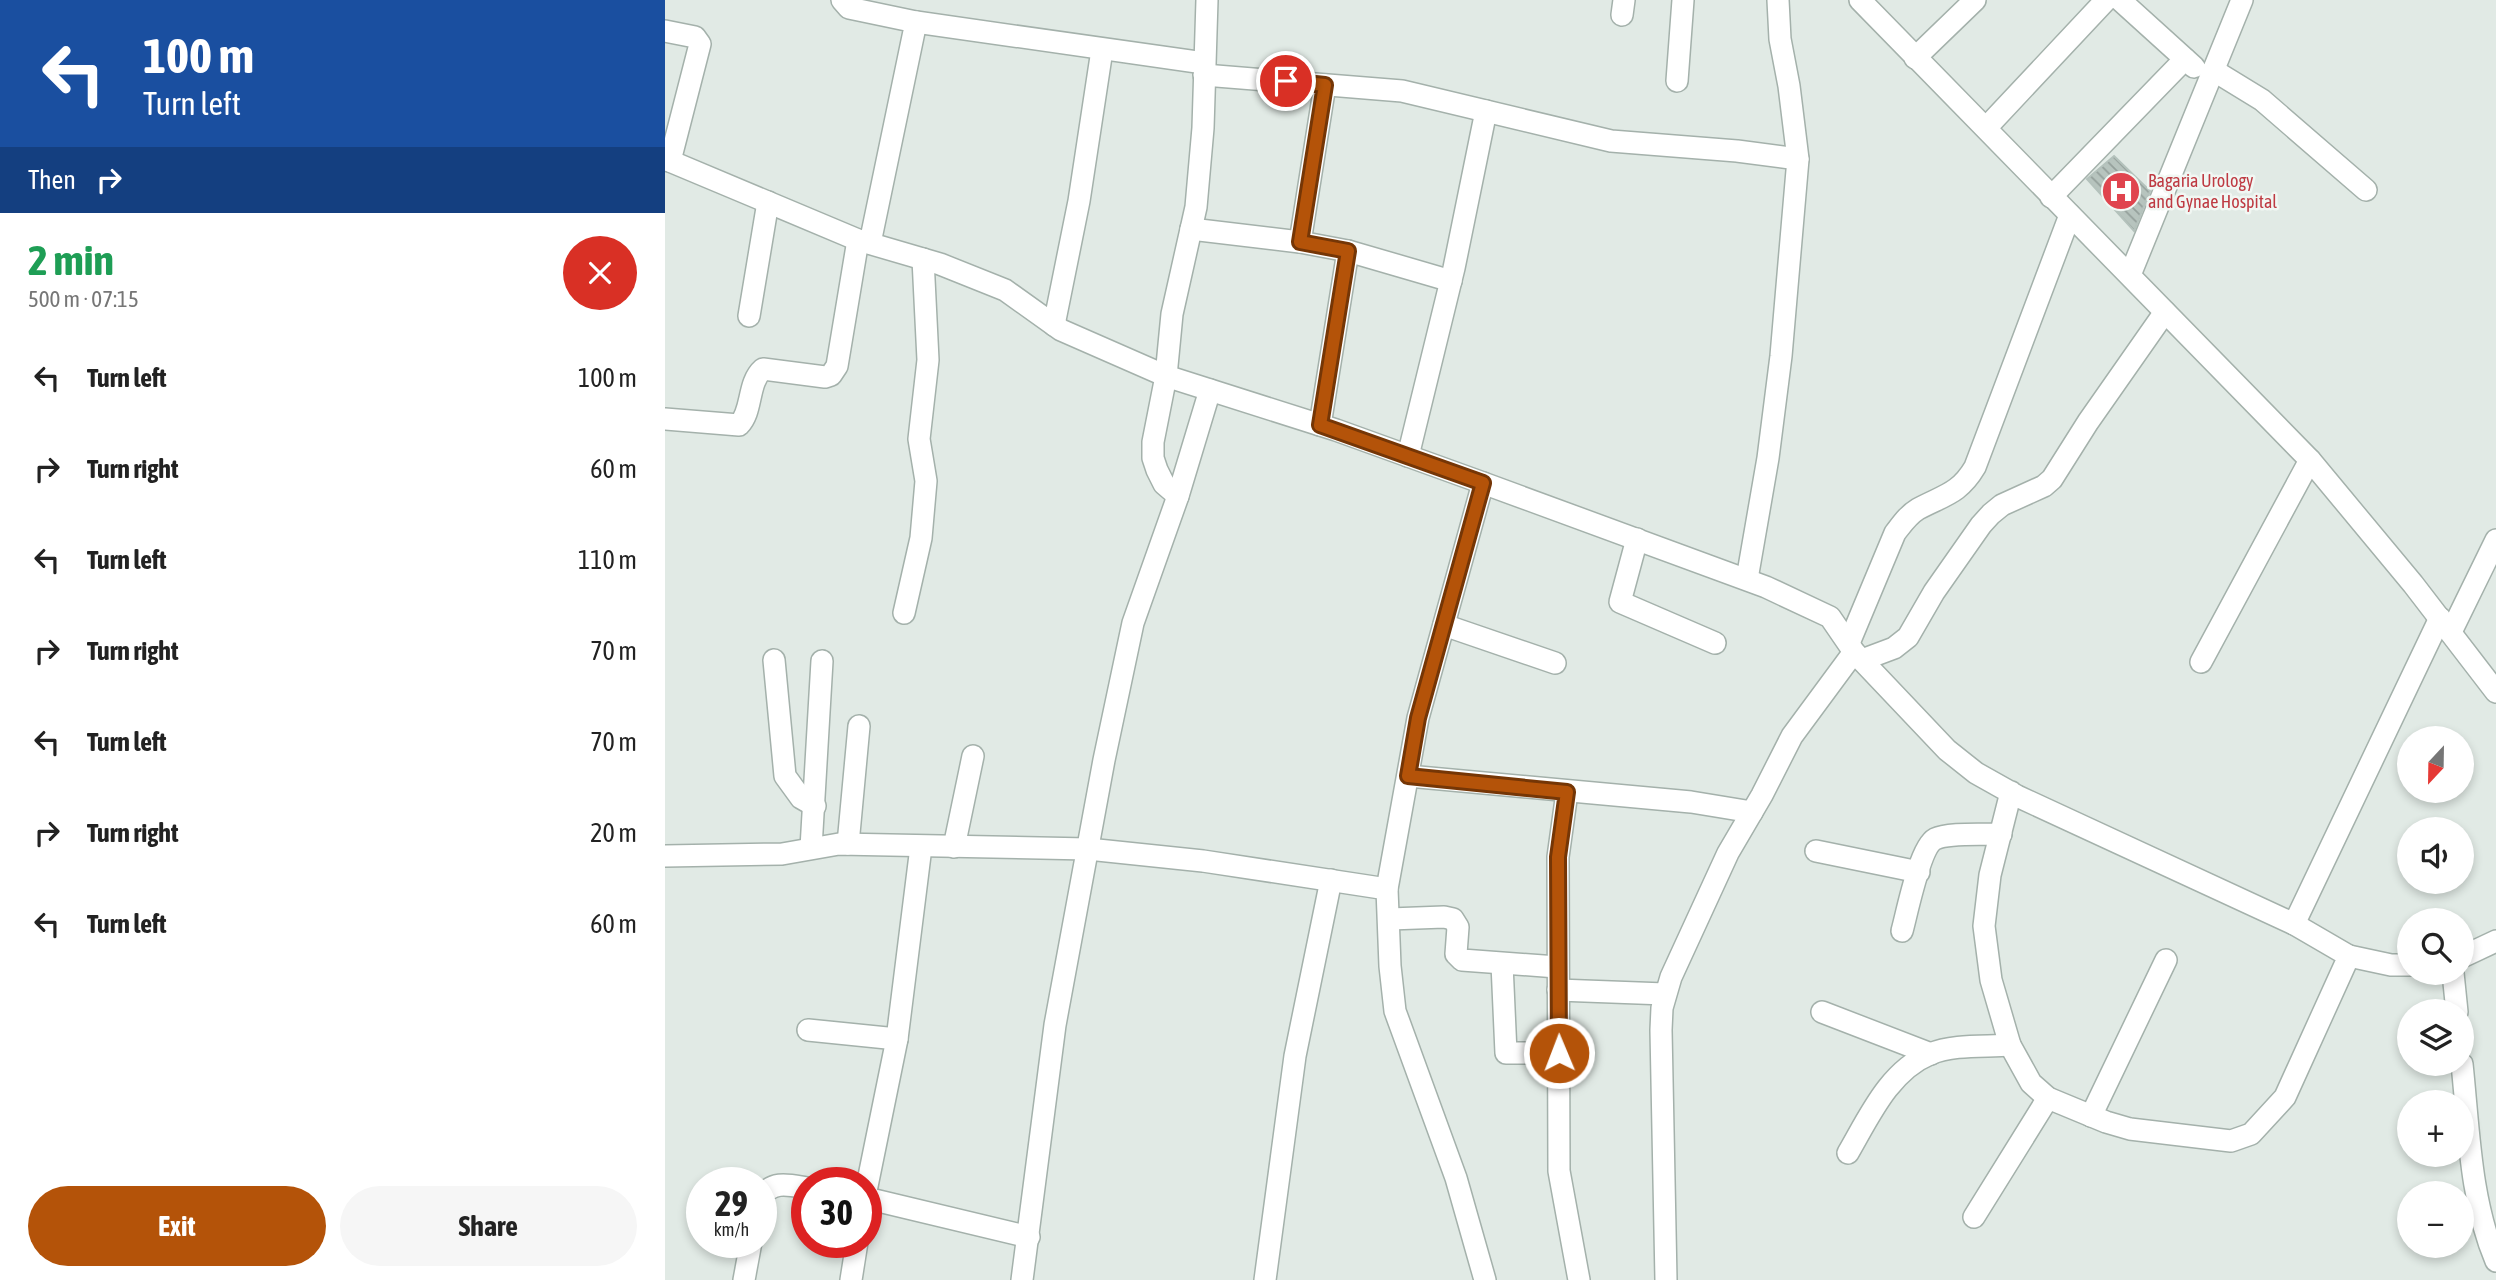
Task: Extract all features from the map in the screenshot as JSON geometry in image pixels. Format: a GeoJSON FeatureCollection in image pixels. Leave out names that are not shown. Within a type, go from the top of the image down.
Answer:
{"type":"FeatureCollection","features":[{"type":"Feature","properties":{"kind":"street"},"geometry":{"type":"LineString","coordinates":[[842,0],[849,8],[916,22],[1102,50],[1204,69],[1325,85],[1402,91],[1611,141],[1737,151],[1798,159]]}},
{"type":"Feature","properties":{"kind":"street"},"geometry":{"type":"LineString","coordinates":[[1178,496],[1164,484],[1153,458],[1153,442],[1166,376],[1172,314],[1196,207],[1202,141],[1207,0]]}},
{"type":"Feature","properties":{"kind":"street"},"geometry":{"type":"LineString","coordinates":[[1677,80],[1683,0]]}},
{"type":"Feature","properties":{"kind":"street"},"geometry":{"type":"LineString","coordinates":[[1747,579],[1768,458],[1798,159],[1780,39],[1778,0]]}},
{"type":"Feature","properties":{"kind":"street"},"geometry":{"type":"LineString","coordinates":[[1860,0],[2310,460],[2446,625],[2496,692]]}},
{"type":"Feature","properties":{"kind":"street"},"geometry":{"type":"LineString","coordinates":[[1915,58],[1975,0]]}},
{"type":"Feature","properties":{"kind":"street"},"geometry":{"type":"LineString","coordinates":[[1986,128],[2106,0]]}},
{"type":"Feature","properties":{"kind":"street"},"geometry":{"type":"LineString","coordinates":[[2120,0],[2185,59],[2262,100],[2367,190]]}},
{"type":"Feature","properties":{"kind":"street"},"geometry":{"type":"LineString","coordinates":[[2130,275],[2242,0]]}},
{"type":"Feature","properties":{"kind":"street"},"geometry":{"type":"LineString","coordinates":[[665,419],[739,425],[744,418],[757,376],[763,369],[825,377],[831,375],[837,366],[916,22]]}},
{"type":"Feature","properties":{"kind":"street"},"geometry":{"type":"LineString","coordinates":[[665,30],[695,37],[700,44],[668,160],[864,241],[1005,289],[1054,325],[1166,376],[1320,425],[1483,483],[1747,579],[1831,617],[1855,652],[1947,750],[1976,773],[2011,792],[2294,924],[2350,956],[2397,965]]}},
{"type":"Feature","properties":{"kind":"street"},"geometry":{"type":"LineString","coordinates":[[1054,325],[1079,201],[1102,50]]}},
{"type":"Feature","properties":{"kind":"street"},"geometry":{"type":"LineString","coordinates":[[2051,197],[2185,59]]}},
{"type":"Feature","properties":{"kind":"street"},"geometry":{"type":"LineString","coordinates":[[1300,242],[1325,85]]}},
{"type":"Feature","properties":{"kind":"street"},"geometry":{"type":"LineString","coordinates":[[1408,456],[1451,281],[1486,110]]}},
{"type":"Feature","properties":{"kind":"street"},"geometry":{"type":"LineString","coordinates":[[749,316],[768,202]]}},
{"type":"Feature","properties":{"kind":"street"},"geometry":{"type":"LineString","coordinates":[[1666,1280],[1661,1030],[1665,994],[1671,977],[1728,853],[1792,736],[1855,652],[1895,533],[1906,518],[1917,510],[1954,493],[1966,482],[1975,467],[2070,215]]}},
{"type":"Feature","properties":{"kind":"street"},"geometry":{"type":"LineString","coordinates":[[1191,229],[1300,242],[1348,251],[1451,281]]}},
{"type":"Feature","properties":{"kind":"street"},"geometry":{"type":"LineString","coordinates":[[1320,425],[1348,251]]}},
{"type":"Feature","properties":{"kind":"street"},"geometry":{"type":"LineString","coordinates":[[904,613],[921,538],[926,481],[919,439],[928,360],[923,259]]}},
{"type":"Feature","properties":{"kind":"street"},"geometry":{"type":"LineString","coordinates":[[1855,652],[1894,648],[1908,637],[1934,592],[1991,514],[2002,505],[2044,486],[2052,479],[2088,422],[2165,312]]}},
{"type":"Feature","properties":{"kind":"street"},"geometry":{"type":"LineString","coordinates":[[1022,1280],[1055,1025],[1104,760],[1133,623],[1178,496],[1210,390]]}},
{"type":"Feature","properties":{"kind":"street"},"geometry":{"type":"LineString","coordinates":[[2201,662],[2310,460]]}},
{"type":"Feature","properties":{"kind":"street"},"geometry":{"type":"LineString","coordinates":[[1483,483],[1418,718],[1388,889],[1390,966],[1395,1011],[1456,1178],[1485,1280]]}},
{"type":"Feature","properties":{"kind":"street"},"geometry":{"type":"LineString","coordinates":[[1637,539],[1620,602],[1715,643]]}},
{"type":"Feature","properties":{"kind":"street"},"geometry":{"type":"LineString","coordinates":[[2294,924],[2446,625],[2496,540]]}},
{"type":"Feature","properties":{"kind":"street"},"geometry":{"type":"LineString","coordinates":[[1444,625],[1555,663]]}},
{"type":"Feature","properties":{"kind":"street"},"geometry":{"type":"LineString","coordinates":[[774,660],[785,776],[801,798],[815,806]]}},
{"type":"Feature","properties":{"kind":"street"},"geometry":{"type":"LineString","coordinates":[[811,848],[822,662]]}},
{"type":"Feature","properties":{"kind":"street"},"geometry":{"type":"LineString","coordinates":[[848,844],[859,726]]}},
{"type":"Feature","properties":{"kind":"street"},"geometry":{"type":"LineString","coordinates":[[954,847],[973,756]]}},
{"type":"Feature","properties":{"kind":"street"},"geometry":{"type":"LineString","coordinates":[[1408,776],[1691,802],[1752,812]]}},
{"type":"Feature","properties":{"kind":"street"},"geometry":{"type":"LineString","coordinates":[[1567,792],[1558,857],[1559,1171],[1579,1280]]}},
{"type":"Feature","properties":{"kind":"street"},"geometry":{"type":"LineString","coordinates":[[2011,792],[1990,875],[1985,926],[1991,980],[2010,1045],[2031,1083],[2048,1098],[2130,1129],[2231,1141],[2251,1134],[2285,1097],[2350,956]]}},
{"type":"Feature","properties":{"kind":"street"},"geometry":{"type":"LineString","coordinates":[[1902,931],[1927,848],[1936,838],[2000,834]]}},
{"type":"Feature","properties":{"kind":"street"},"geometry":{"type":"LineString","coordinates":[[665,856],[782,854],[848,844],[1088,849],[1203,861],[1388,889]]}},
{"type":"Feature","properties":{"kind":"street"},"geometry":{"type":"LineString","coordinates":[[871,1167],[897,1039],[921,847]]}},
{"type":"Feature","properties":{"kind":"street"},"geometry":{"type":"LineString","coordinates":[[1816,851],[1919,872]]}},
{"type":"Feature","properties":{"kind":"street"},"geometry":{"type":"LineString","coordinates":[[1265,1280],[1295,1055],[1331,880]]}},
{"type":"Feature","properties":{"kind":"street"},"geometry":{"type":"LineString","coordinates":[[1389,919],[1453,919],[1458,927],[1457,957],[1465,961],[1557,967]]}},
{"type":"Feature","properties":{"kind":"street"},"geometry":{"type":"LineString","coordinates":[[2474,951],[2496,941]]}},
{"type":"Feature","properties":{"kind":"street"},"geometry":{"type":"LineString","coordinates":[[2091,1116],[2166,960]]}},
{"type":"Feature","properties":{"kind":"street"},"geometry":{"type":"LineString","coordinates":[[1502,964],[1506,1053],[1559,1053]]}},
{"type":"Feature","properties":{"kind":"street"},"geometry":{"type":"LineString","coordinates":[[1558,990],[1665,994]]}},
{"type":"Feature","properties":{"kind":"street"},"geometry":{"type":"LineString","coordinates":[[1822,1012],[1931,1054]]}},
{"type":"Feature","properties":{"kind":"street"},"geometry":{"type":"LineString","coordinates":[[808,1030],[897,1039]]}},
{"type":"Feature","properties":{"kind":"street"},"geometry":{"type":"LineString","coordinates":[[1848,1153],[1882,1096],[1896,1079],[1915,1063],[1931,1054],[1955,1048],[2010,1045]]}},
{"type":"Feature","properties":{"kind":"street"},"geometry":{"type":"LineString","coordinates":[[2463,1076],[2472,1163],[2484,1233],[2496,1261]]}},
{"type":"Feature","properties":{"kind":"street"},"geometry":{"type":"LineString","coordinates":[[1974,1217],[2048,1098]]}},
{"type":"Feature","properties":{"kind":"street"},"geometry":{"type":"LineString","coordinates":[[882,1202],[1029,1237]]}},
{"type":"Feature","properties":{"kind":"street"},"geometry":{"type":"LineString","coordinates":[[744,1280],[748,1258]]}},
{"type":"Feature","properties":{"kind":"street"},"geometry":{"type":"LineString","coordinates":[[851,1280],[854,1258]]}},
{"type":"Feature","properties":{"kind":"building"},"geometry":{"type":"Polygon","coordinates":[[[2114,156],[2150,191],[2134,231],[2087,179],[2114,156]]]}},
{"type":"Feature","properties":{"kind":"place","name":"Bagaria Urology and Gynae Hospital"},"geometry":{"type":"Point","coordinates":[2121,191]}},
{"type":"Feature","properties":{"kind":"route"},"geometry":{"type":"LineString","coordinates":[[1286,81],[1325,85],[1300,242],[1348,251],[1320,425],[1483,483],[1418,718],[1408,776],[1567,792],[1558,857],[1559,1053]]}}]}
